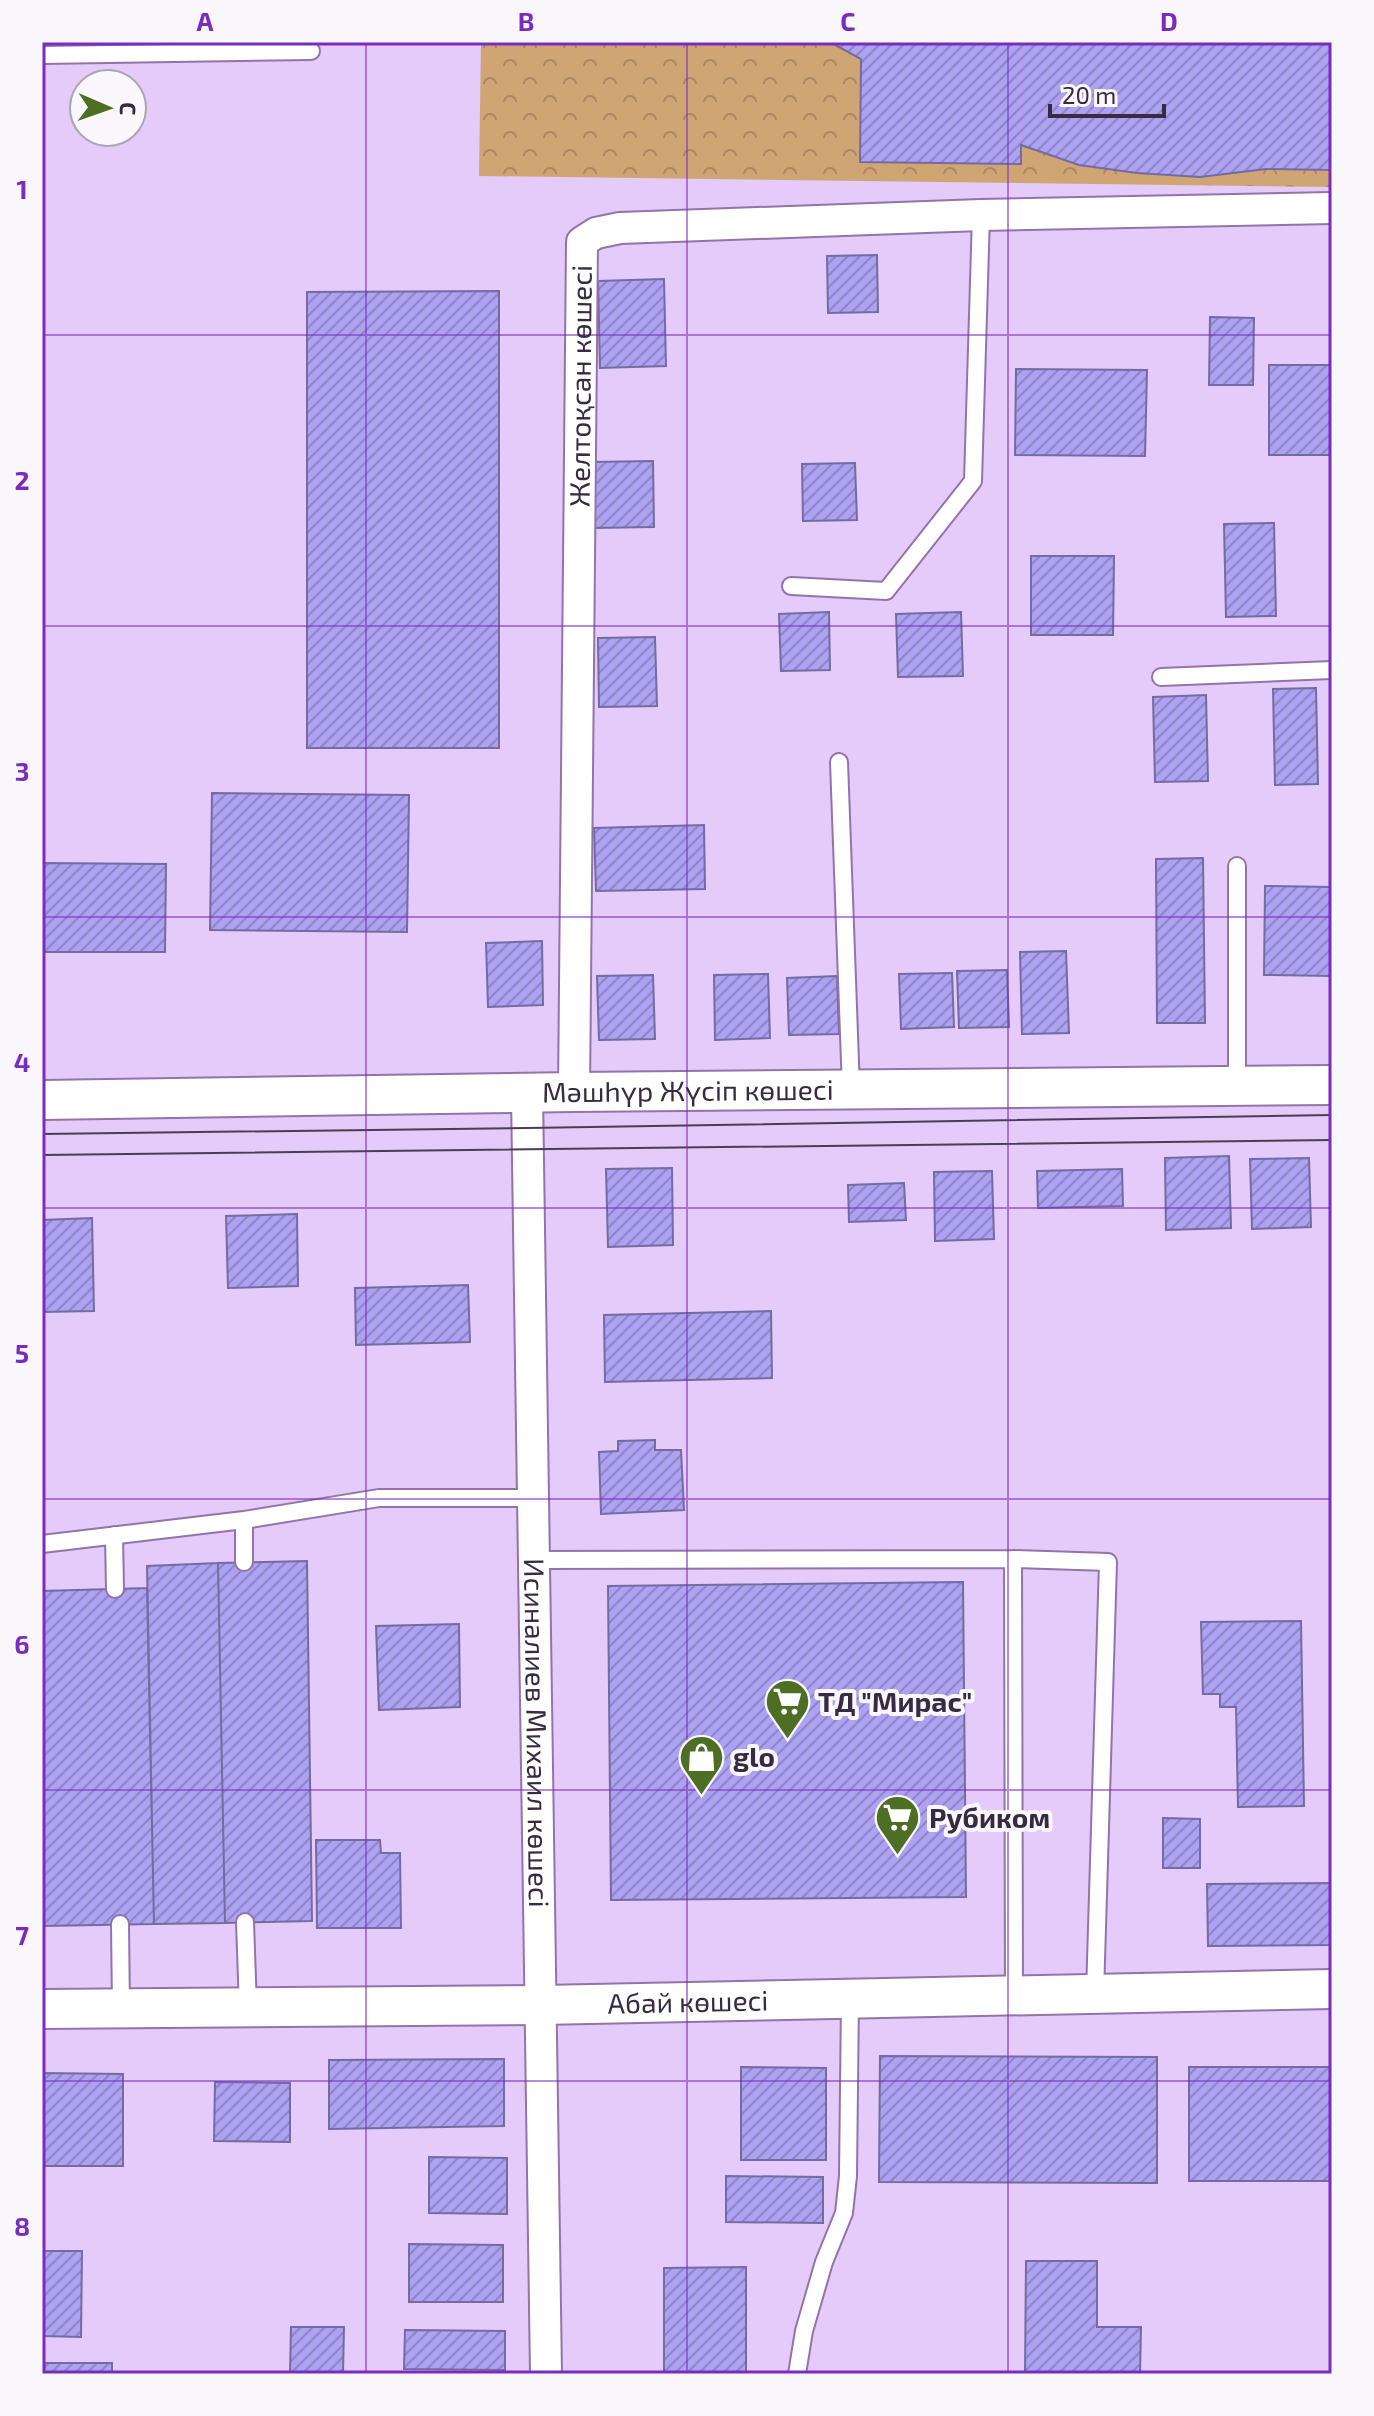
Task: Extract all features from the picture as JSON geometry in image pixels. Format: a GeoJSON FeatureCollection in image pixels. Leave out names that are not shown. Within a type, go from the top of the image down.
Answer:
{"type":"FeatureCollection","features":[{"type":"Feature","properties":{"kind":"street","name":"Желтоқсан көшесі"},"geometry":{"type":"LineString","coordinates":[[574,1092],[582,242],[596,233],[620,228],[981,215],[1332,208]]}},
{"type":"Feature","properties":{"kind":"street","name":"Мәшһүр Жүсіп көшесі"},"geometry":{"type":"LineString","coordinates":[[42,1100],[1332,1085]]}},
{"type":"Feature","properties":{"kind":"street","name":"Исиналиев Михаил көшесі"},"geometry":{"type":"LineString","coordinates":[[527,1093],[546,2374]]}},
{"type":"Feature","properties":{"kind":"street","name":"Абай көшесі"},"geometry":{"type":"LineString","coordinates":[[42,2009],[541,2005],[1332,1989]]}},
{"type":"Feature","properties":{"kind":"lane"},"geometry":{"type":"LineString","coordinates":[[42,55],[311,51]]}},
{"type":"Feature","properties":{"kind":"lane"},"geometry":{"type":"LineString","coordinates":[[791,586],[886,591],[973,481],[981,215]]}},
{"type":"Feature","properties":{"kind":"lane"},"geometry":{"type":"LineString","coordinates":[[1161,677],[1332,670]]}},
{"type":"Feature","properties":{"kind":"lane"},"geometry":{"type":"LineString","coordinates":[[839,762],[851,1089]]}},
{"type":"Feature","properties":{"kind":"lane"},"geometry":{"type":"LineString","coordinates":[[1237,866],[1237,1086]]}},
{"type":"Feature","properties":{"kind":"lane"},"geometry":{"type":"LineString","coordinates":[[42,1544],[244,1520],[379,1498],[532,1498]]}},
{"type":"Feature","properties":{"kind":"lane"},"geometry":{"type":"LineString","coordinates":[[244,1520],[244,1562]]}},
{"type":"Feature","properties":{"kind":"lane"},"geometry":{"type":"LineString","coordinates":[[114,1535],[115,1589]]}},
{"type":"Feature","properties":{"kind":"lane"},"geometry":{"type":"LineString","coordinates":[[1013,1559],[1014,1995]]}},
{"type":"Feature","properties":{"kind":"lane"},"geometry":{"type":"LineString","coordinates":[[532,1560],[1013,1559],[1108,1562],[1095,1994]]}},
{"type":"Feature","properties":{"kind":"lane"},"geometry":{"type":"LineString","coordinates":[[245,1922],[248,2008]]}},
{"type":"Feature","properties":{"kind":"lane"},"geometry":{"type":"LineString","coordinates":[[120,1924],[121,2009]]}},
{"type":"Feature","properties":{"kind":"lane"},"geometry":{"type":"LineString","coordinates":[[797,2374],[804,2331],[824,2262],[844,2213],[848,2176],[850,1999]]}},
{"type":"Feature","properties":{"kind":"green space"},"geometry":{"type":"Polygon","coordinates":[[[481,42],[1332,42],[1332,187],[479,176],[481,42]]]}},
{"type":"Feature","properties":{"kind":"building"},"geometry":{"type":"Polygon","coordinates":[[[830,42],[1332,42],[1332,170],[1266,169],[1200,177],[1137,173],[1079,165],[1021,145],[1021,164],[860,162],[861,59],[830,42]]]}},
{"type":"Feature","properties":{"kind":"building"},"geometry":{"type":"Polygon","coordinates":[[[877,255],[878,312],[828,313],[827,256],[877,255]]]}},
{"type":"Feature","properties":{"kind":"building"},"geometry":{"type":"Polygon","coordinates":[[[664,279],[666,366],[600,368],[598,281],[664,279]]]}},
{"type":"Feature","properties":{"kind":"building"},"geometry":{"type":"Polygon","coordinates":[[[499,291],[499,748],[307,748],[307,292],[499,291]]]}},
{"type":"Feature","properties":{"kind":"building"},"geometry":{"type":"Polygon","coordinates":[[[1210,317],[1254,318],[1253,385],[1209,385],[1210,317]]]}},
{"type":"Feature","properties":{"kind":"building"},"geometry":{"type":"Polygon","coordinates":[[[1269,365],[1332,365],[1332,455],[1269,455],[1269,365]]]}},
{"type":"Feature","properties":{"kind":"building"},"geometry":{"type":"Polygon","coordinates":[[[1016,369],[1147,370],[1145,456],[1015,455],[1016,369]]]}},
{"type":"Feature","properties":{"kind":"building"},"geometry":{"type":"Polygon","coordinates":[[[653,461],[654,527],[593,528],[591,462],[653,461]]]}},
{"type":"Feature","properties":{"kind":"building"},"geometry":{"type":"Polygon","coordinates":[[[855,463],[857,520],[803,521],[802,464],[855,463]]]}},
{"type":"Feature","properties":{"kind":"building"},"geometry":{"type":"Polygon","coordinates":[[[1274,523],[1276,616],[1226,617],[1224,524],[1274,523]]]}},
{"type":"Feature","properties":{"kind":"building"},"geometry":{"type":"Polygon","coordinates":[[[1031,556],[1114,556],[1113,635],[1031,635],[1031,556]]]}},
{"type":"Feature","properties":{"kind":"building"},"geometry":{"type":"Polygon","coordinates":[[[829,612],[830,670],[781,671],[779,614],[829,612]]]}},
{"type":"Feature","properties":{"kind":"building"},"geometry":{"type":"Polygon","coordinates":[[[961,612],[963,676],[898,677],[896,614],[961,612]]]}},
{"type":"Feature","properties":{"kind":"building"},"geometry":{"type":"Polygon","coordinates":[[[655,637],[657,706],[599,707],[598,638],[655,637]]]}},
{"type":"Feature","properties":{"kind":"building"},"geometry":{"type":"Polygon","coordinates":[[[1316,688],[1318,784],[1275,785],[1273,689],[1316,688]]]}},
{"type":"Feature","properties":{"kind":"building"},"geometry":{"type":"Polygon","coordinates":[[[1206,695],[1208,781],[1155,782],[1153,697],[1206,695]]]}},
{"type":"Feature","properties":{"kind":"building"},"geometry":{"type":"Polygon","coordinates":[[[212,793],[409,795],[407,932],[210,930],[212,793]]]}},
{"type":"Feature","properties":{"kind":"building"},"geometry":{"type":"Polygon","coordinates":[[[704,825],[705,889],[596,891],[594,828],[704,825]]]}},
{"type":"Feature","properties":{"kind":"building"},"geometry":{"type":"Polygon","coordinates":[[[1203,858],[1205,1023],[1157,1023],[1156,859],[1203,858]]]}},
{"type":"Feature","properties":{"kind":"building"},"geometry":{"type":"Polygon","coordinates":[[[42,863],[166,864],[165,952],[42,952],[42,863]]]}},
{"type":"Feature","properties":{"kind":"building"},"geometry":{"type":"Polygon","coordinates":[[[1265,886],[1332,887],[1332,976],[1264,975],[1265,886]]]}},
{"type":"Feature","properties":{"kind":"building"},"geometry":{"type":"Polygon","coordinates":[[[542,941],[543,1005],[488,1007],[486,943],[542,941]]]}},
{"type":"Feature","properties":{"kind":"building"},"geometry":{"type":"Polygon","coordinates":[[[1066,951],[1069,1033],[1022,1034],[1020,952],[1066,951]]]}},
{"type":"Feature","properties":{"kind":"building"},"geometry":{"type":"Polygon","coordinates":[[[1007,970],[1009,1027],[959,1028],[957,971],[1007,970]]]}},
{"type":"Feature","properties":{"kind":"building"},"geometry":{"type":"Polygon","coordinates":[[[952,973],[954,1027],[901,1029],[899,974],[952,973]]]}},
{"type":"Feature","properties":{"kind":"building"},"geometry":{"type":"Polygon","coordinates":[[[768,974],[770,1038],[715,1040],[714,975],[768,974]]]}},
{"type":"Feature","properties":{"kind":"building"},"geometry":{"type":"Polygon","coordinates":[[[653,975],[655,1039],[599,1040],[597,976],[653,975]]]}},
{"type":"Feature","properties":{"kind":"building"},"geometry":{"type":"Polygon","coordinates":[[[837,976],[839,1034],[789,1035],[787,978],[837,976]]]}},
{"type":"Feature","properties":{"kind":"building"},"geometry":{"type":"Polygon","coordinates":[[[1229,1156],[1231,1228],[1166,1230],[1165,1158],[1229,1156]]]}},
{"type":"Feature","properties":{"kind":"building"},"geometry":{"type":"Polygon","coordinates":[[[1309,1158],[1311,1227],[1252,1229],[1250,1159],[1309,1158]]]}},
{"type":"Feature","properties":{"kind":"building"},"geometry":{"type":"Polygon","coordinates":[[[672,1168],[673,1245],[608,1247],[606,1169],[672,1168]]]}},
{"type":"Feature","properties":{"kind":"building"},"geometry":{"type":"Polygon","coordinates":[[[1122,1169],[1123,1206],[1038,1208],[1037,1171],[1122,1169]]]}},
{"type":"Feature","properties":{"kind":"building"},"geometry":{"type":"Polygon","coordinates":[[[992,1171],[994,1239],[935,1241],[934,1172],[992,1171]]]}},
{"type":"Feature","properties":{"kind":"building"},"geometry":{"type":"Polygon","coordinates":[[[904,1183],[906,1220],[849,1222],[848,1185],[904,1183]]]}},
{"type":"Feature","properties":{"kind":"building"},"geometry":{"type":"Polygon","coordinates":[[[297,1214],[298,1286],[228,1288],[226,1216],[297,1214]]]}},
{"type":"Feature","properties":{"kind":"building"},"geometry":{"type":"Polygon","coordinates":[[[92,1218],[94,1311],[42,1312],[42,1220],[92,1218]]]}},
{"type":"Feature","properties":{"kind":"building"},"geometry":{"type":"Polygon","coordinates":[[[468,1285],[470,1342],[356,1345],[355,1288],[468,1285]]]}},
{"type":"Feature","properties":{"kind":"building"},"geometry":{"type":"Polygon","coordinates":[[[771,1311],[772,1378],[605,1382],[604,1315],[771,1311]]]}},
{"type":"Feature","properties":{"kind":"building"},"geometry":{"type":"Polygon","coordinates":[[[655,1440],[655,1450],[681,1450],[684,1510],[601,1514],[599,1452],[618,1451],[618,1441],[655,1440]]]}},
{"type":"Feature","properties":{"kind":"building"},"geometry":{"type":"Polygon","coordinates":[[[307,1561],[312,1921],[225,1923],[218,1563],[307,1561]]]}},
{"type":"Feature","properties":{"kind":"building"},"geometry":{"type":"Polygon","coordinates":[[[218,1563],[225,1923],[154,1924],[147,1566],[218,1563]]]}},
{"type":"Feature","properties":{"kind":"building","name":"ТД \"Мирас\""},"geometry":{"type":"Polygon","coordinates":[[[963,1582],[966,1897],[611,1900],[608,1586],[963,1582]]]}},
{"type":"Feature","properties":{"kind":"building"},"geometry":{"type":"Polygon","coordinates":[[[147,1588],[154,1924],[42,1926],[42,1591],[147,1588]]]}},
{"type":"Feature","properties":{"kind":"building"},"geometry":{"type":"Polygon","coordinates":[[[1301,1621],[1304,1806],[1238,1807],[1236,1707],[1220,1707],[1220,1694],[1203,1694],[1201,1622],[1301,1621]]]}},
{"type":"Feature","properties":{"kind":"building"},"geometry":{"type":"Polygon","coordinates":[[[459,1624],[460,1707],[379,1710],[376,1626],[459,1624]]]}},
{"type":"Feature","properties":{"kind":"building"},"geometry":{"type":"Polygon","coordinates":[[[1163,1818],[1200,1819],[1200,1868],[1163,1868],[1163,1818]]]}},
{"type":"Feature","properties":{"kind":"building"},"geometry":{"type":"Polygon","coordinates":[[[316,1840],[380,1840],[381,1853],[400,1853],[401,1928],[317,1928],[316,1840]]]}},
{"type":"Feature","properties":{"kind":"building"},"geometry":{"type":"Polygon","coordinates":[[[1332,1883],[1332,1945],[1208,1946],[1207,1884],[1332,1883]]]}},
{"type":"Feature","properties":{"kind":"building"},"geometry":{"type":"Polygon","coordinates":[[[880,2056],[1157,2057],[1157,2183],[879,2182],[880,2056]]]}},
{"type":"Feature","properties":{"kind":"building"},"geometry":{"type":"Polygon","coordinates":[[[504,2059],[504,2126],[329,2129],[329,2060],[504,2059]]]}},
{"type":"Feature","properties":{"kind":"building"},"geometry":{"type":"Polygon","coordinates":[[[741,2067],[826,2068],[826,2160],[741,2160],[741,2067]]]}},
{"type":"Feature","properties":{"kind":"building"},"geometry":{"type":"Polygon","coordinates":[[[1189,2067],[1332,2067],[1332,2181],[1189,2181],[1189,2067]]]}},
{"type":"Feature","properties":{"kind":"building"},"geometry":{"type":"Polygon","coordinates":[[[42,2073],[123,2074],[123,2166],[42,2166],[42,2073]]]}},
{"type":"Feature","properties":{"kind":"building"},"geometry":{"type":"Polygon","coordinates":[[[215,2082],[290,2083],[290,2142],[214,2141],[215,2082]]]}},
{"type":"Feature","properties":{"kind":"building"},"geometry":{"type":"Polygon","coordinates":[[[429,2157],[507,2158],[507,2214],[429,2213],[429,2157]]]}},
{"type":"Feature","properties":{"kind":"building"},"geometry":{"type":"Polygon","coordinates":[[[726,2176],[823,2177],[823,2223],[726,2222],[726,2176]]]}},
{"type":"Feature","properties":{"kind":"building"},"geometry":{"type":"Polygon","coordinates":[[[409,2244],[503,2245],[503,2302],[409,2302],[409,2244]]]}},
{"type":"Feature","properties":{"kind":"building"},"geometry":{"type":"Polygon","coordinates":[[[42,2251],[82,2251],[81,2337],[42,2336],[42,2251]]]}},
{"type":"Feature","properties":{"kind":"building"},"geometry":{"type":"Polygon","coordinates":[[[1026,2261],[1097,2261],[1097,2327],[1141,2327],[1140,2374],[1025,2374],[1026,2261]]]}},
{"type":"Feature","properties":{"kind":"building"},"geometry":{"type":"Polygon","coordinates":[[[746,2267],[746,2374],[664,2374],[664,2268],[746,2267]]]}},
{"type":"Feature","properties":{"kind":"building"},"geometry":{"type":"Polygon","coordinates":[[[291,2327],[344,2327],[343,2374],[290,2374],[291,2327]]]}},
{"type":"Feature","properties":{"kind":"building"},"geometry":{"type":"Polygon","coordinates":[[[405,2330],[505,2331],[505,2370],[404,2369],[405,2330]]]}},
{"type":"Feature","properties":{"kind":"building"},"geometry":{"type":"Polygon","coordinates":[[[42,2363],[112,2363],[112,2374],[42,2374],[42,2363]]]}},
{"type":"Feature","properties":{"kind":"tram line"},"geometry":{"type":"LineString","coordinates":[[42,1134],[1332,1115]]}},
{"type":"Feature","properties":{"kind":"tram line"},"geometry":{"type":"LineString","coordinates":[[42,1155],[1332,1140]]}},
{"type":"Feature","properties":{"kind":"place","name":"ТД \"Мирас\""},"geometry":{"type":"Point","coordinates":[787,1741]}},
{"type":"Feature","properties":{"kind":"place","name":"glo"},"geometry":{"type":"Point","coordinates":[702,1796]}},
{"type":"Feature","properties":{"kind":"place","name":"Рубиком"},"geometry":{"type":"Point","coordinates":[898,1857]}}]}
